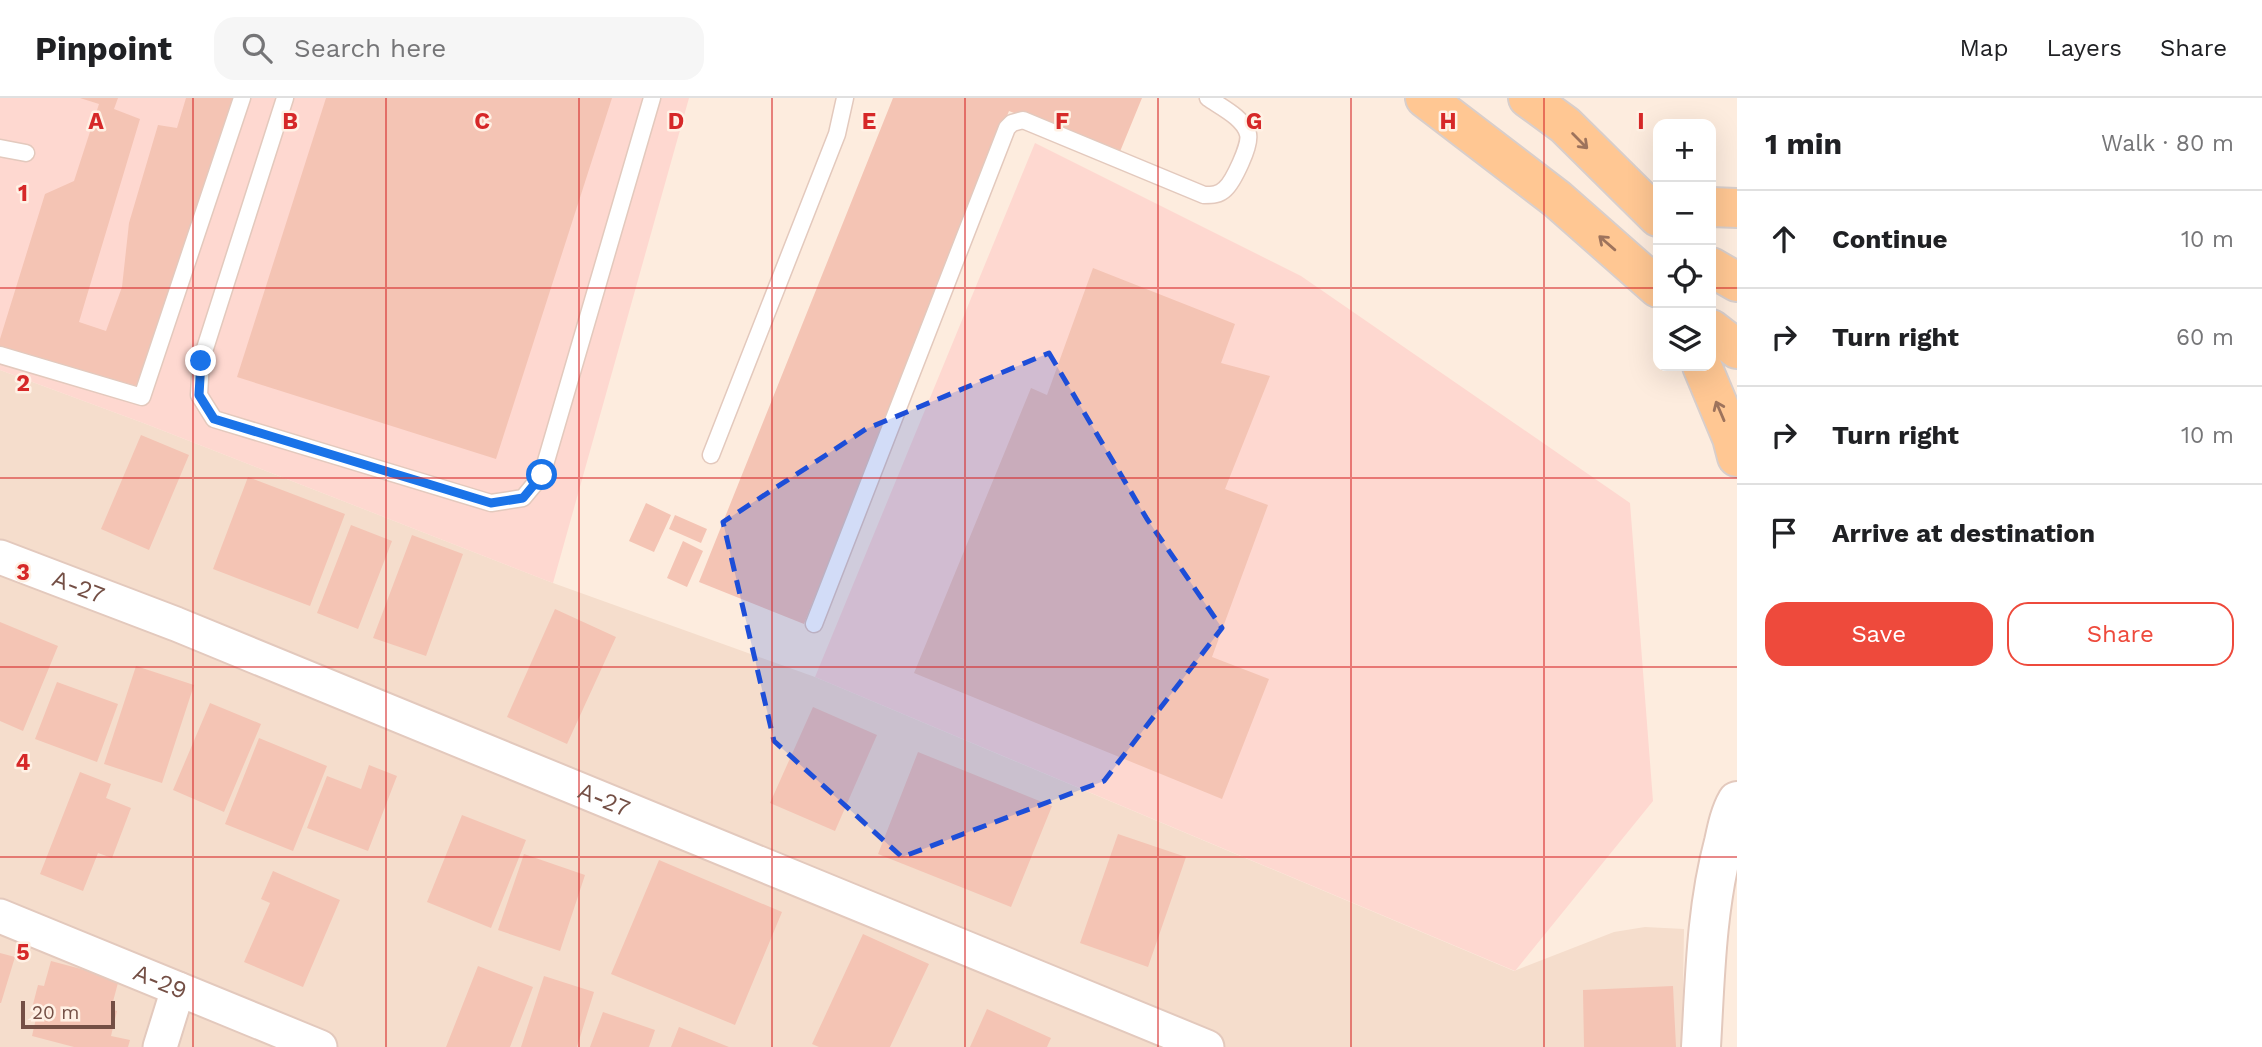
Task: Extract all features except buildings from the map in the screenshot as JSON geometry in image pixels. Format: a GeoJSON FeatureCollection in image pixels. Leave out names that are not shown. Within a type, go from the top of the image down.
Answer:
{"type":"FeatureCollection","features":[{"type":"Feature","properties":{"kind":"main road"},"geometry":{"type":"LineString","coordinates":[[1425,98],[1557,199],[1653,284]]}},
{"type":"Feature","properties":{"kind":"main road"},"geometry":{"type":"LineString","coordinates":[[1532,99],[1565,125],[1653,209]]}},
{"type":"Feature","properties":{"kind":"main road"},"geometry":{"type":"LineString","coordinates":[[1716,207],[1737,208]]}},
{"type":"Feature","properties":{"kind":"main road"},"geometry":{"type":"LineString","coordinates":[[1716,270],[1737,282]]}},
{"type":"Feature","properties":{"kind":"main road"},"geometry":{"type":"LineString","coordinates":[[1716,333],[1737,349]]}},
{"type":"Feature","properties":{"kind":"main road"},"geometry":{"type":"LineString","coordinates":[[1704,371],[1732,438],[1737,457]]}},
{"type":"Feature","properties":{"kind":"street","name":"A-27"},"geometry":{"type":"LineString","coordinates":[[0,557],[201,634],[1207,1047]]}},
{"type":"Feature","properties":{"kind":"street"},"geometry":{"type":"LineString","coordinates":[[1701,1047],[1708,934],[1716,872],[1732,810],[1737,801]]}},
{"type":"Feature","properties":{"kind":"street","name":"A-29"},"geometry":{"type":"LineString","coordinates":[[0,916],[320,1047]]}},
{"type":"Feature","properties":{"kind":"street"},"geometry":{"type":"LineString","coordinates":[[160,1047],[178,989]]}},
{"type":"Feature","properties":{"kind":"lane"},"geometry":{"type":"LineString","coordinates":[[0,355],[142,397],[242,98]]}},
{"type":"Feature","properties":{"kind":"lane"},"geometry":{"type":"LineString","coordinates":[[285,98],[201,361],[199,395],[214,419],[491,503],[523,498],[542,475],[652,98]]}},
{"type":"Feature","properties":{"kind":"lane"},"geometry":{"type":"LineString","coordinates":[[711,455],[836,134],[845,98]]}},
{"type":"Feature","properties":{"kind":"lane"},"geometry":{"type":"LineString","coordinates":[[814,624],[1007,128],[1012,123],[1024,120],[1205,195],[1218,194],[1227,188],[1248,146],[1248,134],[1241,121],[1208,98]]}},
{"type":"Feature","properties":{"kind":"lane"},"geometry":{"type":"LineString","coordinates":[[0,148],[26,153]]}},
{"type":"Feature","properties":{"kind":"highlighted area"},"geometry":{"type":"Polygon","coordinates":[[[1049,353],[1147,519],[1222,628],[1104,781],[902,857],[774,741],[723,522],[866,429],[1049,353]]]}},
{"type":"Feature","properties":{"kind":"shaded area"},"geometry":{"type":"Polygon","coordinates":[[[0,98],[689,98],[553,583],[0,370],[0,98]]]}},
{"type":"Feature","properties":{"kind":"shaded area"},"geometry":{"type":"Polygon","coordinates":[[[1035,143],[1301,276],[1630,503],[1653,801],[1515,971],[815,677],[1035,143]]]}},
{"type":"Feature","properties":{"kind":"shaded area"},"geometry":{"type":"Polygon","coordinates":[[[0,370],[553,583],[815,677],[1514,971],[1614,932],[1645,927],[1684,929],[1682,1047],[0,1047],[0,370]]]}},
{"type":"Feature","properties":{"kind":"route"},"geometry":{"type":"LineString","coordinates":[[201,361],[199,395],[214,419],[491,503],[523,498],[542,475]]}}]}
